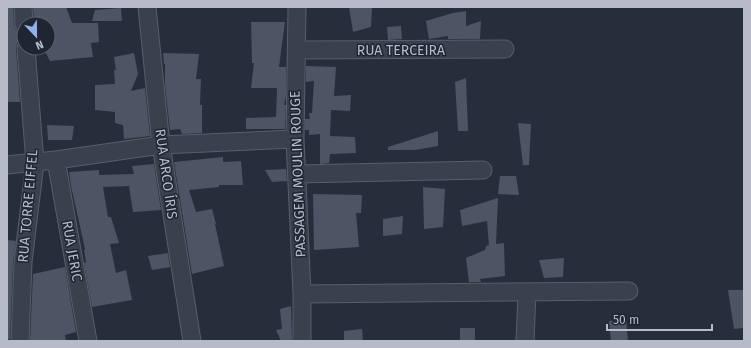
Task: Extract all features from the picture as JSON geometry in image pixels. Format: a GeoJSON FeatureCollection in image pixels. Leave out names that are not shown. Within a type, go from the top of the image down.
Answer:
{"type":"FeatureCollection","features":[{"type":"Feature","properties":{"kind":"street","name":"RUA ARCO ÍRIS"},"geometry":{"type":"LineString","coordinates":[[147,7],[161,146],[192,341]]}},
{"type":"Feature","properties":{"kind":"street","name":"PASSAGEM MOULIN ROUGE"},"geometry":{"type":"LineString","coordinates":[[297,7],[295,139],[302,294],[302,341]]}},
{"type":"Feature","properties":{"kind":"street","name":"RUA TERCEIRA"},"geometry":{"type":"LineString","coordinates":[[296,50],[505,49]]}},
{"type":"Feature","properties":{"kind":"street","name":"RUA TORRE EIFFEL"},"geometry":{"type":"LineString","coordinates":[[20,341],[24,262],[35,163],[27,56]]}},
{"type":"Feature","properties":{"kind":"street"},"geometry":{"type":"LineString","coordinates":[[7,166],[161,146],[295,139]]}},
{"type":"Feature","properties":{"kind":"street","name":"RUA JERIC"},"geometry":{"type":"LineString","coordinates":[[56,160],[88,341]]}},
{"type":"Feature","properties":{"kind":"street"},"geometry":{"type":"LineString","coordinates":[[297,174],[483,170]]}},
{"type":"Feature","properties":{"kind":"street"},"geometry":{"type":"LineString","coordinates":[[302,294],[630,291]]}},
{"type":"Feature","properties":{"kind":"street"},"geometry":{"type":"LineString","coordinates":[[524,341],[527,292]]}},
{"type":"Feature","properties":{"kind":"building"},"geometry":{"type":"Polygon","coordinates":[[[7,7],[13,7],[14,25],[16,30],[16,56],[20,102],[7,102],[7,7]]]}},
{"type":"Feature","properties":{"kind":"building"},"geometry":{"type":"Polygon","coordinates":[[[33,7],[66,7],[72,23],[98,23],[99,42],[91,43],[93,57],[50,61],[47,56],[56,56],[56,16],[34,16],[33,7]]]}},
{"type":"Feature","properties":{"kind":"building"},"geometry":{"type":"Polygon","coordinates":[[[349,7],[372,7],[371,27],[353,32],[349,7]]]}},
{"type":"Feature","properties":{"kind":"building"},"geometry":{"type":"Polygon","coordinates":[[[121,8],[122,21],[92,21],[95,10],[121,8]]]}},
{"type":"Feature","properties":{"kind":"building"},"geometry":{"type":"Polygon","coordinates":[[[466,11],[466,26],[481,21],[480,39],[448,39],[448,36],[429,39],[426,21],[453,13],[466,11]]]}},
{"type":"Feature","properties":{"kind":"building"},"geometry":{"type":"Polygon","coordinates":[[[251,22],[285,22],[279,67],[286,67],[286,96],[284,105],[286,105],[285,129],[246,129],[246,118],[276,117],[277,88],[251,88],[254,63],[252,63],[251,22]]]}},
{"type":"Feature","properties":{"kind":"building"},"geometry":{"type":"Polygon","coordinates":[[[401,26],[402,39],[388,40],[387,27],[401,26]]]}},
{"type":"Feature","properties":{"kind":"building"},"geometry":{"type":"Polygon","coordinates":[[[134,53],[138,74],[131,91],[145,88],[150,136],[124,139],[123,125],[115,123],[115,112],[95,110],[95,85],[115,84],[114,70],[116,70],[114,57],[134,53]]]}},
{"type":"Feature","properties":{"kind":"building"},"geometry":{"type":"Polygon","coordinates":[[[163,53],[199,54],[196,79],[201,79],[200,105],[202,105],[202,133],[182,134],[180,129],[170,130],[163,53]]]}},
{"type":"Feature","properties":{"kind":"building"},"geometry":{"type":"Polygon","coordinates":[[[306,66],[336,67],[334,96],[351,95],[350,111],[331,110],[330,136],[355,137],[356,153],[330,154],[329,163],[320,164],[320,134],[309,135],[309,130],[305,130],[305,119],[310,119],[309,113],[312,113],[314,81],[306,82],[306,66]]]}},
{"type":"Feature","properties":{"kind":"building"},"geometry":{"type":"Polygon","coordinates":[[[466,78],[468,131],[458,131],[455,82],[466,78]]]}},
{"type":"Feature","properties":{"kind":"building"},"geometry":{"type":"Polygon","coordinates":[[[518,123],[531,124],[529,165],[523,165],[518,123]]]}},
{"type":"Feature","properties":{"kind":"building"},"geometry":{"type":"Polygon","coordinates":[[[47,125],[74,126],[72,140],[48,140],[47,125]]]}},
{"type":"Feature","properties":{"kind":"building"},"geometry":{"type":"Polygon","coordinates":[[[438,131],[438,146],[415,150],[388,150],[388,147],[438,131]]]}},
{"type":"Feature","properties":{"kind":"building"},"geometry":{"type":"Polygon","coordinates":[[[223,157],[223,162],[241,161],[243,185],[219,185],[219,187],[189,190],[196,212],[212,209],[224,266],[192,274],[174,162],[223,157]]]}},
{"type":"Feature","properties":{"kind":"building"},"geometry":{"type":"Polygon","coordinates":[[[154,164],[161,210],[133,212],[129,186],[103,187],[108,217],[111,217],[119,243],[110,244],[116,273],[126,270],[132,300],[92,307],[84,263],[86,262],[85,249],[69,172],[99,170],[99,175],[134,174],[132,166],[154,164]]]}},
{"type":"Feature","properties":{"kind":"building"},"geometry":{"type":"Polygon","coordinates":[[[286,169],[287,181],[272,182],[265,170],[286,169]]]}},
{"type":"Feature","properties":{"kind":"building"},"geometry":{"type":"Polygon","coordinates":[[[500,176],[516,176],[519,195],[498,194],[500,176]]]}},
{"type":"Feature","properties":{"kind":"building"},"geometry":{"type":"Polygon","coordinates":[[[423,187],[445,189],[443,227],[424,229],[423,187]]]}},
{"type":"Feature","properties":{"kind":"building"},"geometry":{"type":"Polygon","coordinates":[[[313,194],[362,195],[361,213],[356,213],[359,247],[314,250],[313,194]]]}},
{"type":"Feature","properties":{"kind":"building"},"geometry":{"type":"Polygon","coordinates":[[[498,198],[496,244],[504,243],[505,276],[480,279],[481,282],[469,282],[466,258],[485,250],[486,246],[489,245],[487,221],[462,226],[460,210],[498,198]]]}},
{"type":"Feature","properties":{"kind":"building"},"geometry":{"type":"Polygon","coordinates":[[[403,216],[402,234],[383,236],[383,219],[403,216]]]}},
{"type":"Feature","properties":{"kind":"building"},"geometry":{"type":"Polygon","coordinates":[[[7,240],[16,241],[13,262],[10,339],[7,339],[7,240]]]}},
{"type":"Feature","properties":{"kind":"building"},"geometry":{"type":"Polygon","coordinates":[[[168,253],[170,267],[152,270],[148,256],[168,253]]]}},
{"type":"Feature","properties":{"kind":"building"},"geometry":{"type":"Polygon","coordinates":[[[564,258],[563,277],[544,278],[539,260],[564,258]]]}},
{"type":"Feature","properties":{"kind":"building"},"geometry":{"type":"Polygon","coordinates":[[[65,267],[76,332],[65,335],[66,341],[30,341],[33,274],[65,267]]]}},
{"type":"Feature","properties":{"kind":"building"},"geometry":{"type":"Polygon","coordinates":[[[728,290],[744,290],[744,328],[734,329],[728,290]]]}},
{"type":"Feature","properties":{"kind":"building"},"geometry":{"type":"Polygon","coordinates":[[[291,306],[292,340],[281,341],[276,330],[282,329],[280,309],[291,306]]]}},
{"type":"Feature","properties":{"kind":"building"},"geometry":{"type":"Polygon","coordinates":[[[626,319],[628,341],[611,341],[609,321],[626,319]]]}},
{"type":"Feature","properties":{"kind":"building"},"geometry":{"type":"Polygon","coordinates":[[[460,328],[475,328],[475,341],[460,341],[460,328]]]}},
{"type":"Feature","properties":{"kind":"building"},"geometry":{"type":"Polygon","coordinates":[[[362,329],[363,341],[344,341],[344,331],[362,329]]]}}]}
